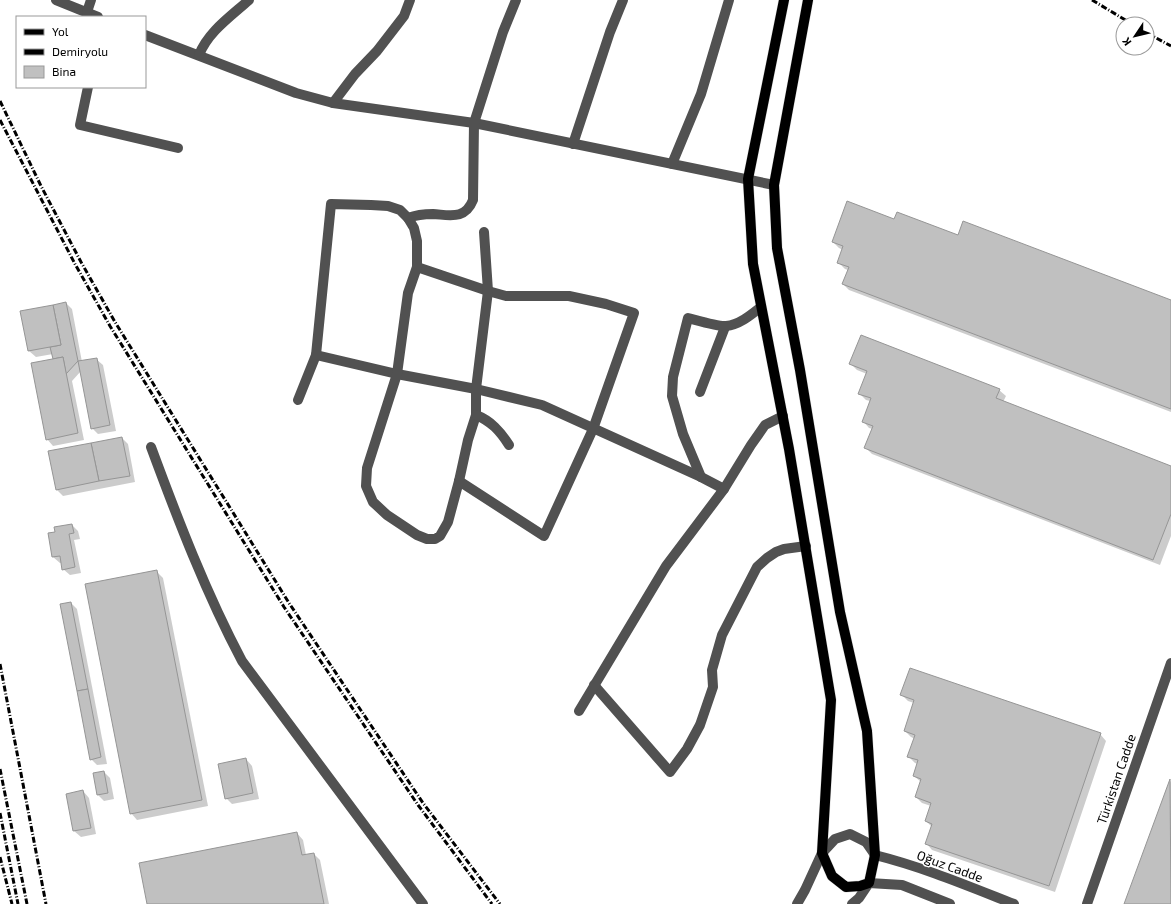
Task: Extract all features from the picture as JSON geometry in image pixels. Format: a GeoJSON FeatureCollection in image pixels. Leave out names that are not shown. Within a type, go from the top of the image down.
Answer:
{"type":"FeatureCollection","features":[{"type":"Feature","properties":{"kind":"main road"},"geometry":{"type":"LineString","coordinates":[[784,0],[748,179],[753,264],[783,416],[831,700],[822,853],[832,876],[846,887],[860,886],[869,883],[875,856],[867,731],[840,612],[800,370],[777,248],[774,185],[808,0]]}},
{"type":"Feature","properties":{"kind":"street"},"geometry":{"type":"LineString","coordinates":[[56,0],[96,16]]}},
{"type":"Feature","properties":{"kind":"street"},"geometry":{"type":"LineString","coordinates":[[87,12],[91,0]]}},
{"type":"Feature","properties":{"kind":"street"},"geometry":{"type":"LineString","coordinates":[[199,56],[203,45],[214,31],[248,0]]}},
{"type":"Feature","properties":{"kind":"street"},"geometry":{"type":"LineString","coordinates":[[333,104],[355,74],[377,51],[404,16],[410,0]]}},
{"type":"Feature","properties":{"kind":"street"},"geometry":{"type":"LineString","coordinates":[[408,218],[431,214],[454,216],[464,213],[471,205],[473,200],[474,124],[503,32],[516,0]]}},
{"type":"Feature","properties":{"kind":"street"},"geometry":{"type":"LineString","coordinates":[[573,144],[610,32],[623,0]]}},
{"type":"Feature","properties":{"kind":"street"},"geometry":{"type":"LineString","coordinates":[[672,164],[701,94],[729,0]]}},
{"type":"Feature","properties":{"kind":"street"},"geometry":{"type":"LineString","coordinates":[[146,35],[296,93],[333,104],[474,124],[774,185]]}},
{"type":"Feature","properties":{"kind":"street"},"geometry":{"type":"LineString","coordinates":[[88,88],[80,125],[178,148]]}},
{"type":"Feature","properties":{"kind":"street"},"geometry":{"type":"LineString","coordinates":[[298,400],[316,355],[331,204],[371,204],[388,206],[400,210],[408,218],[414,228],[417,241],[417,267],[408,293],[397,374],[367,468],[366,486],[373,502],[387,514],[417,535],[427,539],[435,539],[440,536],[448,522],[468,440],[476,415],[476,389],[488,292],[484,232]]}},
{"type":"Feature","properties":{"kind":"street"},"geometry":{"type":"LineString","coordinates":[[417,267],[488,292],[506,296],[569,296],[606,304],[634,313],[593,429],[544,536],[459,481]]}},
{"type":"Feature","properties":{"kind":"street"},"geometry":{"type":"LineString","coordinates":[[701,477],[683,434],[672,396],[673,377],[688,318],[725,327],[749,317],[762,307]]}},
{"type":"Feature","properties":{"kind":"street"},"geometry":{"type":"LineString","coordinates":[[700,392],[725,327]]}},
{"type":"Feature","properties":{"kind":"street"},"geometry":{"type":"LineString","coordinates":[[316,355],[397,374],[476,389],[542,406],[701,477],[724,489]]}},
{"type":"Feature","properties":{"kind":"street"},"geometry":{"type":"LineString","coordinates":[[476,415],[494,425],[509,445]]}},
{"type":"Feature","properties":{"kind":"street"},"geometry":{"type":"LineString","coordinates":[[579,711],[666,566],[724,489],[765,425],[783,416]]}},
{"type":"Feature","properties":{"kind":"street"},"geometry":{"type":"LineString","coordinates":[[151,447],[174,508],[225,629],[242,661],[423,904]]}},
{"type":"Feature","properties":{"kind":"street"},"geometry":{"type":"LineString","coordinates":[[594,685],[670,772],[687,749],[700,725],[713,687],[712,670],[722,635],[757,567],[776,552],[784,549],[806,546]]}},
{"type":"Feature","properties":{"kind":"street","name":"Türkistan Cadde"},"geometry":{"type":"LineString","coordinates":[[1086,904],[1171,663]]}},
{"type":"Feature","properties":{"kind":"street"},"geometry":{"type":"LineString","coordinates":[[797,904],[822,853],[835,839],[850,834],[866,842],[875,856]]}},
{"type":"Feature","properties":{"kind":"street","name":"Oğuz Cadde"},"geometry":{"type":"LineString","coordinates":[[875,856],[930,871],[1014,904]]}},
{"type":"Feature","properties":{"kind":"street"},"geometry":{"type":"LineString","coordinates":[[852,904],[869,883],[902,885],[950,904]]}},
{"type":"Feature","properties":{"kind":"building"},"geometry":{"type":"Polygon","coordinates":[[[847,201],[894,219],[897,212],[958,235],[963,221],[1171,300],[1171,409],[842,284],[849,267],[837,263],[843,246],[832,242],[847,201]]]}},
{"type":"Feature","properties":{"kind":"building"},"geometry":{"type":"Polygon","coordinates":[[[66,302],[78,361],[66,374],[63,357],[53,359],[50,347],[61,345],[53,305],[66,302]]]}},
{"type":"Feature","properties":{"kind":"building"},"geometry":{"type":"Polygon","coordinates":[[[53,305],[61,345],[28,351],[20,311],[53,305]]]}},
{"type":"Feature","properties":{"kind":"building"},"geometry":{"type":"Polygon","coordinates":[[[861,335],[1000,389],[996,398],[1171,466],[1171,514],[1153,560],[864,448],[873,426],[862,422],[871,398],[858,394],[867,371],[849,364],[861,335]]]}},
{"type":"Feature","properties":{"kind":"building"},"geometry":{"type":"Polygon","coordinates":[[[63,357],[78,433],[46,440],[31,363],[63,357]]]}},
{"type":"Feature","properties":{"kind":"building"},"geometry":{"type":"Polygon","coordinates":[[[97,358],[110,425],[91,429],[78,361],[97,358]]]}},
{"type":"Feature","properties":{"kind":"building"},"geometry":{"type":"Polygon","coordinates":[[[122,437],[130,476],[99,481],[91,443],[122,437]]]}},
{"type":"Feature","properties":{"kind":"building"},"geometry":{"type":"Polygon","coordinates":[[[91,443],[99,481],[56,490],[48,451],[91,443]]]}},
{"type":"Feature","properties":{"kind":"building"},"geometry":{"type":"Polygon","coordinates":[[[72,524],[74,533],[69,534],[75,567],[62,570],[60,556],[52,557],[48,533],[55,532],[54,527],[72,524]]]}},
{"type":"Feature","properties":{"kind":"building"},"geometry":{"type":"Polygon","coordinates":[[[157,570],[202,800],[130,814],[85,584],[157,570]]]}},
{"type":"Feature","properties":{"kind":"building"},"geometry":{"type":"Polygon","coordinates":[[[71,602],[88,689],[77,691],[60,604],[71,602]]]}},
{"type":"Feature","properties":{"kind":"building"},"geometry":{"type":"Polygon","coordinates":[[[910,668],[1101,733],[1049,886],[925,844],[932,824],[925,821],[931,803],[915,797],[921,779],[913,776],[918,760],[907,757],[915,735],[904,731],[914,700],[900,695],[910,668]]]}},
{"type":"Feature","properties":{"kind":"building"},"geometry":{"type":"Polygon","coordinates":[[[88,689],[101,757],[90,760],[77,691],[88,689]]]}},
{"type":"Feature","properties":{"kind":"building"},"geometry":{"type":"Polygon","coordinates":[[[246,758],[253,793],[225,799],[218,764],[246,758]]]}},
{"type":"Feature","properties":{"kind":"building"},"geometry":{"type":"Polygon","coordinates":[[[104,771],[108,793],[97,795],[93,773],[104,771]]]}},
{"type":"Feature","properties":{"kind":"building"},"geometry":{"type":"Polygon","coordinates":[[[1170,779],[1171,904],[1124,904],[1170,779]]]}},
{"type":"Feature","properties":{"kind":"building"},"geometry":{"type":"Polygon","coordinates":[[[83,790],[91,828],[73,831],[66,794],[83,790]]]}},
{"type":"Feature","properties":{"kind":"building"},"geometry":{"type":"Polygon","coordinates":[[[297,832],[302,855],[314,853],[324,904],[147,904],[139,863],[297,832]]]}},
{"type":"Feature","properties":{"kind":"railway"},"geometry":{"type":"LineString","coordinates":[[1092,0],[1119,16]]}},
{"type":"Feature","properties":{"kind":"railway"},"geometry":{"type":"LineString","coordinates":[[1155,37],[1171,46]]}},
{"type":"Feature","properties":{"kind":"railway"},"geometry":{"type":"LineString","coordinates":[[0,101],[41,186],[115,322],[289,603],[423,803],[500,904]]}},
{"type":"Feature","properties":{"kind":"railway"},"geometry":{"type":"LineString","coordinates":[[0,120],[75,264],[110,326],[284,607],[418,805],[492,904]]}},
{"type":"Feature","properties":{"kind":"railway"},"geometry":{"type":"LineString","coordinates":[[0,664],[46,904]]}},
{"type":"Feature","properties":{"kind":"railway"},"geometry":{"type":"LineString","coordinates":[[0,769],[27,904]]}},
{"type":"Feature","properties":{"kind":"railway"},"geometry":{"type":"LineString","coordinates":[[0,813],[18,904]]}},
{"type":"Feature","properties":{"kind":"railway"},"geometry":{"type":"LineString","coordinates":[[0,857],[12,904]]}}]}
